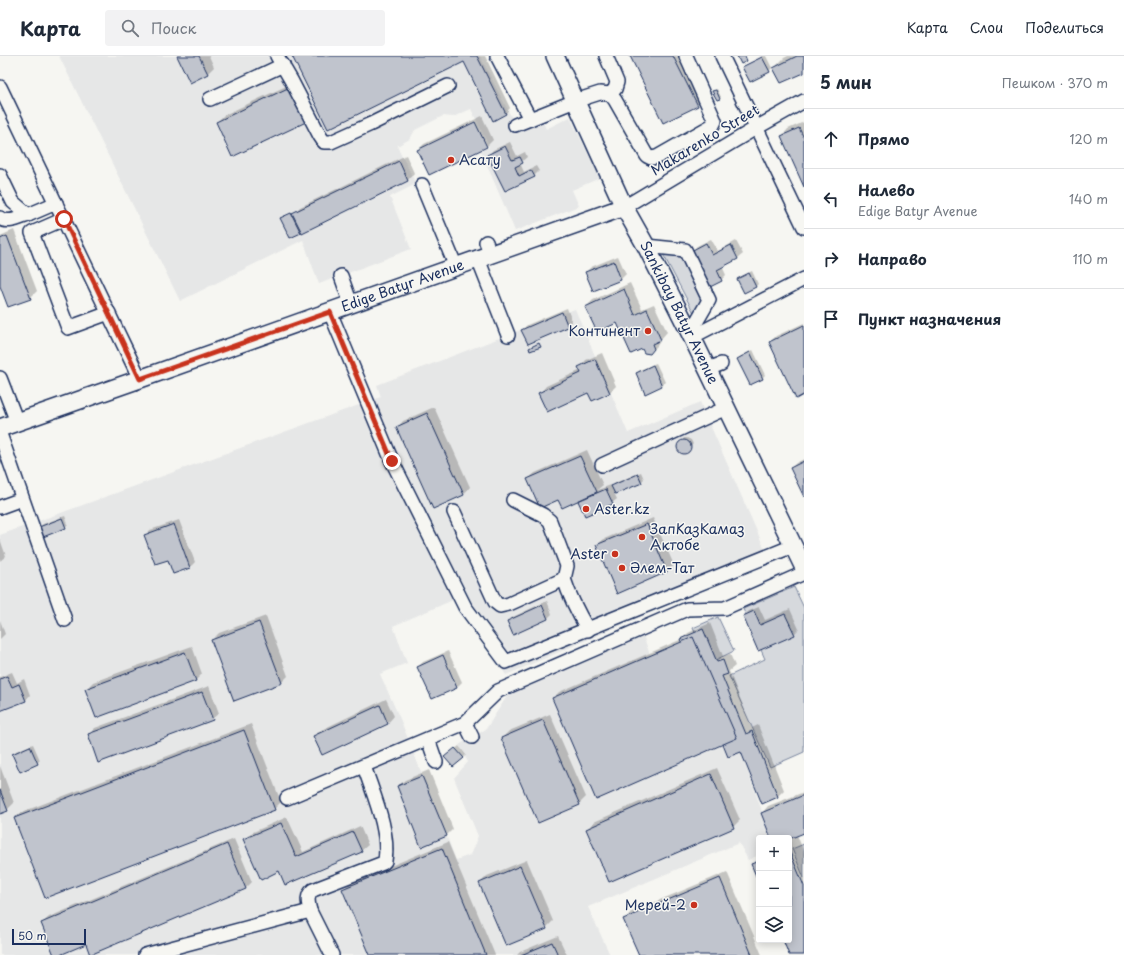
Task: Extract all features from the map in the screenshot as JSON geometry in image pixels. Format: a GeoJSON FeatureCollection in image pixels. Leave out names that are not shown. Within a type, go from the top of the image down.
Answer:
{"type":"FeatureCollection","features":[{"type":"Feature","properties":{"kind":"main road","name":"Sankibay Batyr Avenue"},"geometry":{"type":"LineString","coordinates":[[555,56],[624,207],[646,246],[691,335],[715,366],[726,408],[804,568]]}},
{"type":"Feature","properties":{"kind":"main road","name":"Edige Batyr Avenue"},"geometry":{"type":"LineString","coordinates":[[0,428],[456,267],[485,252],[624,207]]}},
{"type":"Feature","properties":{"kind":"street"},"geometry":{"type":"LineString","coordinates":[[497,56],[530,119]]}},
{"type":"Feature","properties":{"kind":"street"},"geometry":{"type":"LineString","coordinates":[[606,56],[617,82],[615,89],[610,94]]}},
{"type":"Feature","properties":{"kind":"street"},"geometry":{"type":"LineString","coordinates":[[610,94],[646,156],[651,158],[656,157],[713,125],[716,121],[686,56]]}},
{"type":"Feature","properties":{"kind":"street"},"geometry":{"type":"LineString","coordinates":[[722,56],[804,227]]}},
{"type":"Feature","properties":{"kind":"street"},"geometry":{"type":"LineString","coordinates":[[210,99],[280,61],[320,136],[324,142],[331,142],[372,124],[448,86]]}},
{"type":"Feature","properties":{"kind":"street"},"geometry":{"type":"LineString","coordinates":[[0,87],[110,313],[140,379]]}},
{"type":"Feature","properties":{"kind":"street"},"geometry":{"type":"LineString","coordinates":[[514,125],[575,101],[600,93],[610,94]]}},
{"type":"Feature","properties":{"kind":"street","name":"Makarenko Street"},"geometry":{"type":"LineString","coordinates":[[624,207],[804,101]]}},
{"type":"Feature","properties":{"kind":"street"},"geometry":{"type":"LineString","coordinates":[[0,175],[13,202],[28,215]]}},
{"type":"Feature","properties":{"kind":"street"},"geometry":{"type":"LineString","coordinates":[[422,185],[456,267]]}},
{"type":"Feature","properties":{"kind":"street"},"geometry":{"type":"LineString","coordinates":[[0,218],[3,220],[14,220],[56,203]]}},
{"type":"Feature","properties":{"kind":"street"},"geometry":{"type":"LineString","coordinates":[[64,219],[32,233],[68,328],[110,313]]}},
{"type":"Feature","properties":{"kind":"street"},"geometry":{"type":"LineString","coordinates":[[646,246],[685,250],[709,300],[691,335]]}},
{"type":"Feature","properties":{"kind":"street"},"geometry":{"type":"LineString","coordinates":[[485,252],[508,335]]}},
{"type":"Feature","properties":{"kind":"street"},"geometry":{"type":"LineString","coordinates":[[341,276],[351,304]]}},
{"type":"Feature","properties":{"kind":"street"},"geometry":{"type":"LineString","coordinates":[[691,335],[804,279]]}},
{"type":"Feature","properties":{"kind":"street"},"geometry":{"type":"LineString","coordinates":[[330,312],[392,461],[465,607],[506,662],[793,546]]}},
{"type":"Feature","properties":{"kind":"street"},"geometry":{"type":"LineString","coordinates":[[0,378],[17,422]]}},
{"type":"Feature","properties":{"kind":"street"},"geometry":{"type":"LineString","coordinates":[[602,465],[726,408]]}},
{"type":"Feature","properties":{"kind":"street"},"geometry":{"type":"LineString","coordinates":[[0,434],[65,620]]}},
{"type":"Feature","properties":{"kind":"street"},"geometry":{"type":"LineString","coordinates":[[0,507],[22,499]]}},
{"type":"Feature","properties":{"kind":"street"},"geometry":{"type":"LineString","coordinates":[[513,500],[550,521],[567,566],[564,579],[568,593],[588,630]]}},
{"type":"Feature","properties":{"kind":"street"},"geometry":{"type":"LineString","coordinates":[[454,512],[495,602],[500,606],[509,604],[564,579]]}},
{"type":"Feature","properties":{"kind":"street"},"geometry":{"type":"LineString","coordinates":[[287,798],[465,724],[498,691],[686,609],[725,608],[804,573]]}},
{"type":"Feature","properties":{"kind":"street"},"geometry":{"type":"LineString","coordinates":[[465,724],[472,737]]}},
{"type":"Feature","properties":{"kind":"street"},"geometry":{"type":"LineString","coordinates":[[428,739],[436,762]]}},
{"type":"Feature","properties":{"kind":"street"},"geometry":{"type":"LineString","coordinates":[[332,955],[310,911],[308,897],[309,893],[313,890],[385,861],[386,847],[382,824],[364,766]]}},
{"type":"Feature","properties":{"kind":"street"},"geometry":{"type":"LineString","coordinates":[[145,955],[310,911]]}},
{"type":"Feature","properties":{"kind":"shaded area"},"geometry":{"type":"Polygon","coordinates":[[[59,56],[480,56],[519,132],[543,122],[546,129],[570,117],[600,178],[572,190],[579,206],[515,231],[481,151],[489,147],[471,109],[453,117],[443,116],[415,130],[410,139],[397,146],[416,184],[390,197],[411,249],[319,284],[303,240],[180,301],[59,56]]]}},
{"type":"Feature","properties":{"kind":"shaded area"},"geometry":{"type":"Polygon","coordinates":[[[663,254],[682,254],[704,300],[694,313],[663,254]]]}},
{"type":"Feature","properties":{"kind":"shaded area"},"geometry":{"type":"Polygon","coordinates":[[[575,309],[628,433],[700,402],[770,561],[506,675],[453,600],[393,626],[407,663],[380,674],[401,721],[456,860],[470,855],[478,836],[454,778],[468,762],[459,745],[486,729],[509,693],[643,635],[650,655],[693,637],[737,738],[770,835],[756,835],[756,856],[748,860],[739,843],[588,907],[610,955],[0,955],[0,535],[381,397],[377,385],[575,309]]]}},
{"type":"Feature","properties":{"kind":"shaded area"},"geometry":{"type":"Polygon","coordinates":[[[794,587],[804,608],[804,752],[770,767],[729,676],[765,659],[743,609],[794,587]]]}},
{"type":"Feature","properties":{"kind":"shaded area"},"geometry":{"type":"Polygon","coordinates":[[[718,617],[734,651],[709,663],[693,628],[718,617]]]}},
{"type":"Feature","properties":{"kind":"shaded area"},"geometry":{"type":"Polygon","coordinates":[[[804,844],[804,878],[792,849],[804,844]]]}},
{"type":"Feature","properties":{"kind":"building"},"geometry":{"type":"Polygon","coordinates":[[[177,56],[199,56],[208,74],[190,83],[177,56]]]}},
{"type":"Feature","properties":{"kind":"building"},"geometry":{"type":"Polygon","coordinates":[[[292,56],[477,56],[506,114],[493,121],[464,62],[328,129],[292,56]]]}},
{"type":"Feature","properties":{"kind":"building"},"geometry":{"type":"Polygon","coordinates":[[[630,56],[673,56],[698,106],[663,123],[630,56]]]}},
{"type":"Feature","properties":{"kind":"building"},"geometry":{"type":"Polygon","coordinates":[[[737,56],[745,56],[747,61],[741,64],[737,56]]]}},
{"type":"Feature","properties":{"kind":"building"},"geometry":{"type":"Polygon","coordinates":[[[797,56],[804,56],[804,73],[781,83],[773,68],[797,56]]]}},
{"type":"Feature","properties":{"kind":"building"},"geometry":{"type":"Polygon","coordinates":[[[762,57],[770,72],[750,82],[742,67],[762,57]]]}},
{"type":"Feature","properties":{"kind":"building"},"geometry":{"type":"Polygon","coordinates":[[[290,87],[306,122],[232,157],[216,122],[290,87]]]}},
{"type":"Feature","properties":{"kind":"building"},"geometry":{"type":"Polygon","coordinates":[[[716,90],[720,99],[717,100],[712,91],[716,90]]]}},
{"type":"Feature","properties":{"kind":"building"},"geometry":{"type":"Polygon","coordinates":[[[475,122],[487,147],[429,175],[417,150],[475,122]]]}},
{"type":"Feature","properties":{"kind":"building"},"geometry":{"type":"Polygon","coordinates":[[[799,128],[804,138],[804,187],[781,136],[799,128]]]}},
{"type":"Feature","properties":{"kind":"building"},"geometry":{"type":"Polygon","coordinates":[[[505,146],[512,160],[520,157],[523,163],[515,167],[519,176],[531,170],[535,177],[505,191],[487,155],[505,146]]]}},
{"type":"Feature","properties":{"kind":"building"},"geometry":{"type":"Polygon","coordinates":[[[399,161],[408,181],[302,233],[292,213],[399,161]]]}},
{"type":"Feature","properties":{"kind":"building"},"geometry":{"type":"Polygon","coordinates":[[[291,213],[301,233],[290,238],[280,218],[291,213]]]}},
{"type":"Feature","properties":{"kind":"building"},"geometry":{"type":"Polygon","coordinates":[[[7,236],[31,299],[8,307],[0,286],[0,239],[7,236]]]}},
{"type":"Feature","properties":{"kind":"building"},"geometry":{"type":"Polygon","coordinates":[[[706,243],[712,255],[731,245],[738,259],[717,270],[722,281],[710,287],[691,251],[706,243]]]}},
{"type":"Feature","properties":{"kind":"building"},"geometry":{"type":"Polygon","coordinates":[[[614,261],[621,280],[593,291],[585,272],[614,261]]]}},
{"type":"Feature","properties":{"kind":"building"},"geometry":{"type":"Polygon","coordinates":[[[749,273],[756,287],[744,293],[737,279],[749,273]]]}},
{"type":"Feature","properties":{"kind":"building"},"geometry":{"type":"Polygon","coordinates":[[[624,289],[635,315],[647,309],[661,340],[652,344],[654,349],[650,354],[644,353],[642,349],[631,354],[617,323],[597,332],[585,307],[624,289]]]}},
{"type":"Feature","properties":{"kind":"building"},"geometry":{"type":"Polygon","coordinates":[[[562,312],[568,327],[528,344],[521,330],[562,312]]]}},
{"type":"Feature","properties":{"kind":"building"},"geometry":{"type":"Polygon","coordinates":[[[804,325],[804,397],[803,395],[796,399],[769,342],[804,325]]]}},
{"type":"Feature","properties":{"kind":"building"},"geometry":{"type":"Polygon","coordinates":[[[539,343],[541,347],[530,351],[529,348],[539,343]]]}},
{"type":"Feature","properties":{"kind":"building"},"geometry":{"type":"Polygon","coordinates":[[[750,352],[763,379],[750,385],[737,359],[750,352]]]}},
{"type":"Feature","properties":{"kind":"building"},"geometry":{"type":"Polygon","coordinates":[[[595,359],[610,393],[592,401],[588,393],[547,412],[538,393],[581,373],[578,367],[595,359]]]}},
{"type":"Feature","properties":{"kind":"building"},"geometry":{"type":"Polygon","coordinates":[[[653,365],[662,386],[645,394],[636,373],[653,365]]]}},
{"type":"Feature","properties":{"kind":"building"},"geometry":{"type":"Polygon","coordinates":[[[427,413],[464,495],[433,509],[396,427],[427,413]]]}},
{"type":"Feature","properties":{"kind":"building"},"geometry":{"type":"Polygon","coordinates":[[[684,440],[689,442],[691,447],[689,452],[684,454],[679,452],[677,447],[679,442],[684,440]]]}},
{"type":"Feature","properties":{"kind":"building"},"geometry":{"type":"Polygon","coordinates":[[[580,456],[597,492],[562,508],[558,500],[540,508],[527,479],[580,456]]]}},
{"type":"Feature","properties":{"kind":"building"},"geometry":{"type":"Polygon","coordinates":[[[804,461],[804,497],[790,468],[804,461]]]}},
{"type":"Feature","properties":{"kind":"building"},"geometry":{"type":"Polygon","coordinates":[[[638,474],[642,483],[615,494],[611,486],[638,474]]]}},
{"type":"Feature","properties":{"kind":"building"},"geometry":{"type":"Polygon","coordinates":[[[606,489],[613,504],[585,516],[578,501],[606,489]]]}},
{"type":"Feature","properties":{"kind":"building"},"geometry":{"type":"Polygon","coordinates":[[[62,518],[66,528],[43,537],[39,527],[62,518]]]}},
{"type":"Feature","properties":{"kind":"building"},"geometry":{"type":"Polygon","coordinates":[[[174,524],[190,568],[173,574],[168,560],[155,564],[144,535],[174,524]]]}},
{"type":"Feature","properties":{"kind":"building"},"geometry":{"type":"Polygon","coordinates":[[[647,524],[667,572],[617,594],[596,545],[647,524]]]}},
{"type":"Feature","properties":{"kind":"building"},"geometry":{"type":"Polygon","coordinates":[[[542,605],[548,619],[513,635],[507,621],[542,605]]]}},
{"type":"Feature","properties":{"kind":"building"},"geometry":{"type":"Polygon","coordinates":[[[754,611],[760,625],[785,614],[795,635],[758,651],[743,616],[754,611]]]}},
{"type":"Feature","properties":{"kind":"building"},"geometry":{"type":"Polygon","coordinates":[[[259,622],[282,683],[234,701],[211,640],[259,622]]]}},
{"type":"Feature","properties":{"kind":"building"},"geometry":{"type":"Polygon","coordinates":[[[703,629],[717,662],[723,660],[728,674],[722,676],[746,734],[752,731],[778,797],[762,804],[741,752],[728,757],[680,639],[703,629]]]}},
{"type":"Feature","properties":{"kind":"building"},"geometry":{"type":"Polygon","coordinates":[[[693,637],[737,738],[596,800],[552,698],[693,637]]]}},
{"type":"Feature","properties":{"kind":"building"},"geometry":{"type":"Polygon","coordinates":[[[185,652],[196,681],[96,718],[85,689],[185,652]]]}},
{"type":"Feature","properties":{"kind":"building"},"geometry":{"type":"Polygon","coordinates":[[[443,655],[457,688],[432,699],[417,667],[443,655]]]}},
{"type":"Feature","properties":{"kind":"building"},"geometry":{"type":"Polygon","coordinates":[[[7,676],[12,687],[19,684],[26,701],[0,711],[0,679],[7,676]]]}},
{"type":"Feature","properties":{"kind":"building"},"geometry":{"type":"Polygon","coordinates":[[[202,692],[213,720],[98,763],[88,734],[202,692]]]}},
{"type":"Feature","properties":{"kind":"building"},"geometry":{"type":"Polygon","coordinates":[[[380,705],[388,724],[322,755],[313,736],[380,705]]]}},
{"type":"Feature","properties":{"kind":"building"},"geometry":{"type":"Polygon","coordinates":[[[543,720],[580,805],[538,823],[501,738],[543,720]]]}},
{"type":"Feature","properties":{"kind":"building"},"geometry":{"type":"Polygon","coordinates":[[[244,730],[275,810],[45,898],[14,818],[244,730]]]}},
{"type":"Feature","properties":{"kind":"building"},"geometry":{"type":"Polygon","coordinates":[[[30,746],[38,764],[20,772],[12,754],[30,746]]]}},
{"type":"Feature","properties":{"kind":"building"},"geometry":{"type":"Polygon","coordinates":[[[455,748],[464,758],[453,767],[444,757],[455,748]]]}},
{"type":"Feature","properties":{"kind":"building"},"geometry":{"type":"Polygon","coordinates":[[[711,774],[734,828],[609,882],[586,829],[711,774]]]}},
{"type":"Feature","properties":{"kind":"building"},"geometry":{"type":"Polygon","coordinates":[[[422,776],[447,836],[421,847],[397,786],[422,776]]]}},
{"type":"Feature","properties":{"kind":"building"},"geometry":{"type":"Polygon","coordinates":[[[0,790],[8,811],[0,814],[0,790]]]}},
{"type":"Feature","properties":{"kind":"building"},"geometry":{"type":"Polygon","coordinates":[[[804,795],[804,833],[792,838],[792,835],[770,835],[761,813],[804,795]]]}},
{"type":"Feature","properties":{"kind":"building"},"geometry":{"type":"Polygon","coordinates":[[[281,823],[296,857],[353,832],[362,852],[285,885],[279,871],[261,880],[243,839],[281,823]]]}},
{"type":"Feature","properties":{"kind":"building"},"geometry":{"type":"Polygon","coordinates":[[[227,844],[246,889],[90,955],[86,944],[60,955],[54,955],[41,923],[227,844]]]}},
{"type":"Feature","properties":{"kind":"building"},"geometry":{"type":"Polygon","coordinates":[[[442,848],[486,955],[370,955],[342,889],[442,848]]]}},
{"type":"Feature","properties":{"kind":"building"},"geometry":{"type":"Polygon","coordinates":[[[792,857],[804,886],[804,955],[789,955],[784,943],[792,943],[792,857]]]}},
{"type":"Feature","properties":{"kind":"building"},"geometry":{"type":"Polygon","coordinates":[[[756,862],[756,876],[751,864],[756,862]]]}},
{"type":"Feature","properties":{"kind":"building"},"geometry":{"type":"Polygon","coordinates":[[[520,866],[547,929],[506,946],[479,883],[520,866]]]}},
{"type":"Feature","properties":{"kind":"building","name":"Мерей-2"},"geometry":{"type":"Polygon","coordinates":[[[720,878],[752,955],[639,955],[623,919],[720,878]]]}},
{"type":"Feature","properties":{"kind":"building"},"geometry":{"type":"Polygon","coordinates":[[[552,942],[558,955],[521,955],[552,942]]]}},
{"type":"Feature","properties":{"kind":"place","name":"Асату"},"geometry":{"type":"Point","coordinates":[451,160]}},
{"type":"Feature","properties":{"kind":"place","name":"Континент"},"geometry":{"type":"Point","coordinates":[648,331]}},
{"type":"Feature","properties":{"kind":"place","name":"Aster.kz"},"geometry":{"type":"Point","coordinates":[586,509]}},
{"type":"Feature","properties":{"kind":"place","name":"ЗапКазКамаз Актобе"},"geometry":{"type":"Point","coordinates":[642,537]}},
{"type":"Feature","properties":{"kind":"place","name":"Aster"},"geometry":{"type":"Point","coordinates":[615,554]}},
{"type":"Feature","properties":{"kind":"place","name":"Әлем-Тат"},"geometry":{"type":"Point","coordinates":[622,568]}},
{"type":"Feature","properties":{"kind":"place","name":"Мерей-2"},"geometry":{"type":"Point","coordinates":[694,905]}},
{"type":"Feature","properties":{"kind":"route"},"geometry":{"type":"LineString","coordinates":[[64,219],[110,313],[140,379],[330,312],[392,461]]}}]}
